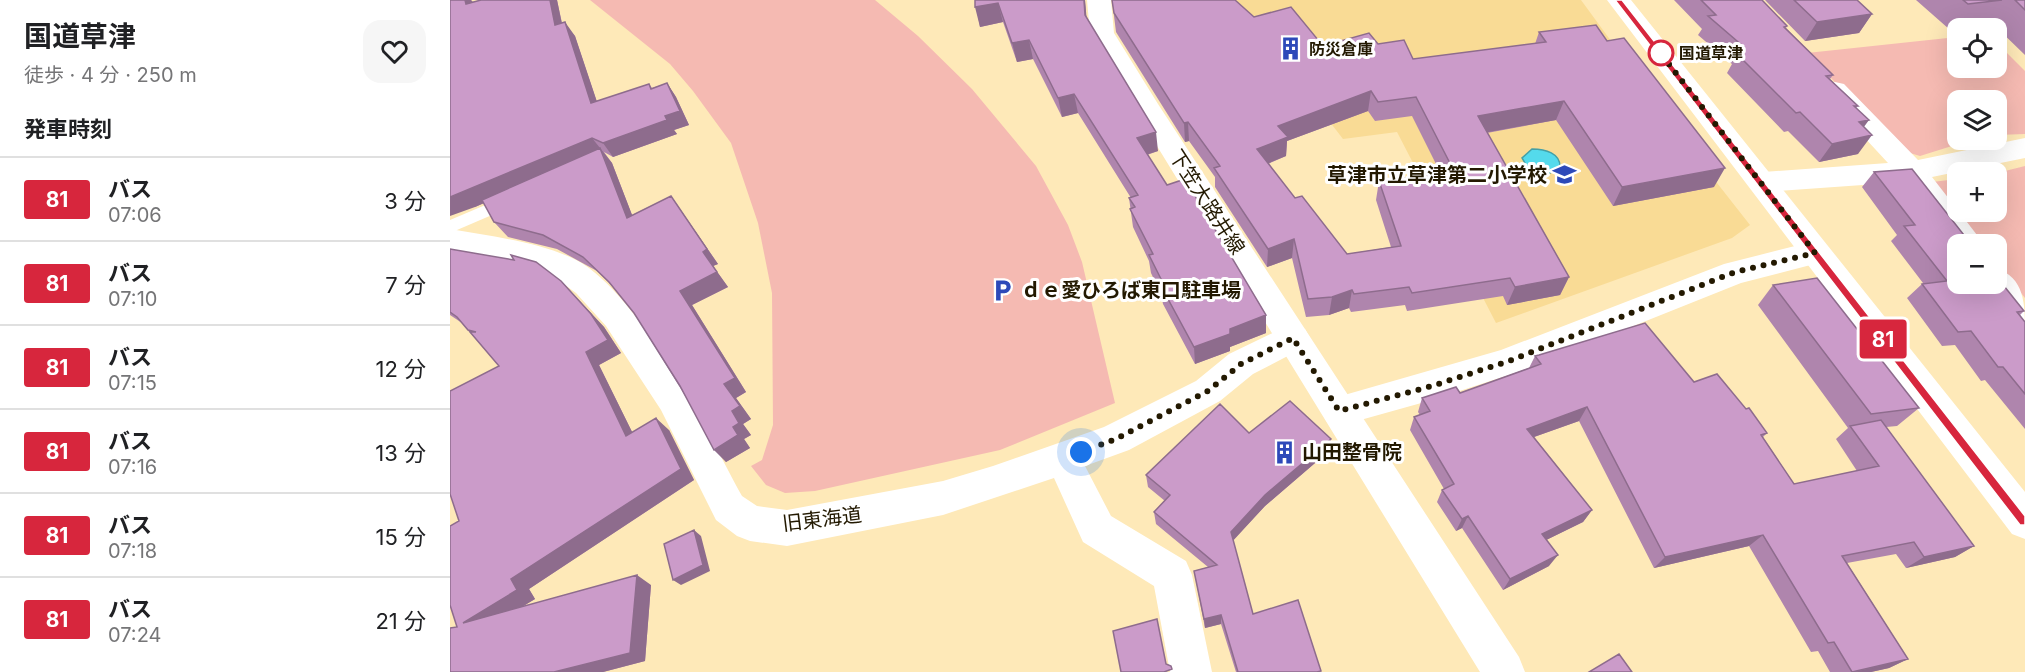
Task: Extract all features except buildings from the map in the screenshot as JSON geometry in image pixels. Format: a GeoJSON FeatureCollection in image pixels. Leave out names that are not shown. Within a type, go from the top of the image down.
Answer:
{"type":"FeatureCollection","features":[{"type":"Feature","properties":{"kind":"street","name":"下笠大路井線"},"geometry":{"type":"LineString","coordinates":[[1099,0],[1102,33],[1504,672]]}},
{"type":"Feature","properties":{"kind":"street"},"geometry":{"type":"LineString","coordinates":[[1619,0],[2025,521]]}},
{"type":"Feature","properties":{"kind":"street"},"geometry":{"type":"LineString","coordinates":[[1814,68],[1912,171],[1961,234]]}},
{"type":"Feature","properties":{"kind":"street"},"geometry":{"type":"LineString","coordinates":[[1763,182],[1912,171],[2025,148]]}},
{"type":"Feature","properties":{"kind":"street","name":"旧東海道"},"geometry":{"type":"LineString","coordinates":[[450,240],[532,256],[561,266],[587,284],[617,317],[673,400],[729,507],[750,523],[788,528],[882,511],[983,486],[1116,439],[1198,396],[1241,364],[1293,338]]}},
{"type":"Feature","properties":{"kind":"street"},"geometry":{"type":"LineString","coordinates":[[1339,411],[1432,386],[1509,361],[1735,272],[1815,253]]}},
{"type":"Feature","properties":{"kind":"street"},"geometry":{"type":"LineString","coordinates":[[2007,294],[2025,318]]}},
{"type":"Feature","properties":{"kind":"street"},"geometry":{"type":"LineString","coordinates":[[1063,458],[1097,530],[1172,575],[1191,672]]}},
{"type":"Feature","properties":{"kind":"lane"},"geometry":{"type":"LineString","coordinates":[[450,227],[520,196]]}},
{"type":"Feature","properties":{"kind":"shaded area"},"geometry":{"type":"Polygon","coordinates":[[[590,0],[875,0],[918,36],[972,89],[1036,166],[1068,225],[1082,262],[1115,403],[1000,450],[815,491],[785,493],[766,485],[751,466],[762,460],[773,425],[772,293],[758,223],[731,143],[670,64],[590,0]]]}},
{"type":"Feature","properties":{"kind":"shaded area","name":"草津市立草津第二小学校"},"geometry":{"type":"Polygon","coordinates":[[[1236,0],[1581,0],[1688,146],[1750,225],[1732,238],[1496,323],[1397,132],[1343,139],[1236,0]]]}},
{"type":"Feature","properties":{"kind":"shaded area"},"geometry":{"type":"Polygon","coordinates":[[[1947,38],[1947,78],[2007,78],[2007,53],[2025,71],[2025,134],[2007,135],[2007,90],[1947,90],[1947,148],[1920,156],[1900,150],[1807,53],[1947,38]]]}},
{"type":"Feature","properties":{"kind":"shaded area"},"geometry":{"type":"Polygon","coordinates":[[[2025,166],[2025,298],[2007,276],[2007,234],[1974,234],[1964,222],[2007,222],[2007,170],[2025,166]]]}},
{"type":"Feature","properties":{"kind":"shaded area"},"geometry":{"type":"Polygon","coordinates":[[[1947,180],[1947,201],[1932,182],[1947,180]]]}},
{"type":"Feature","properties":{"kind":"water"},"geometry":{"type":"Polygon","coordinates":[[[1532,149],[1547,151],[1555,155],[1560,168],[1546,175],[1529,170],[1522,158],[1532,149]]]}},
{"type":"Feature","properties":{"kind":"bus line","name":"81"},"geometry":{"type":"LineString","coordinates":[[1619,0],[2025,521]]}},
{"type":"Feature","properties":{"kind":"place","name":"防災倉庫"},"geometry":{"type":"Point","coordinates":[1291,49]}},
{"type":"Feature","properties":{"kind":"place","name":"国道草津"},"geometry":{"type":"Point","coordinates":[1661,53]}},
{"type":"Feature","properties":{"kind":"place","name":"草津市立草津第二小学校"},"geometry":{"type":"Point","coordinates":[1565,175]}},
{"type":"Feature","properties":{"kind":"place","name":"ｄｅ愛ひろば東口駐車場"},"geometry":{"type":"Point","coordinates":[1003,290]}},
{"type":"Feature","properties":{"kind":"place","name":"山田整骨院"},"geometry":{"type":"Point","coordinates":[1284,452]}},
{"type":"Feature","properties":{"kind":"route"},"geometry":{"type":"LineString","coordinates":[[1081,452],[1116,439],[1208,391],[1241,364],[1293,338],[1339,411],[1432,386],[1509,361],[1735,272],[1815,253],[1763,182],[1655,46],[1661,53]]}}]}
